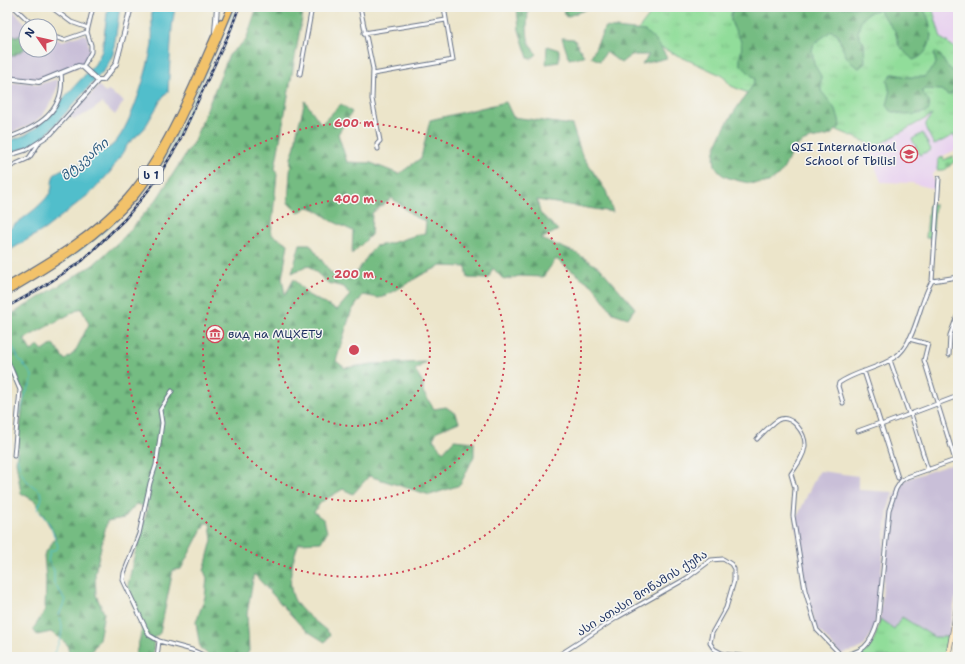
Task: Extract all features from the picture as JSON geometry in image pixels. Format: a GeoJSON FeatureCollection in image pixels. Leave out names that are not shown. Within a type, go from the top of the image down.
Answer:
{"type":"FeatureCollection","features":[{"type":"Feature","properties":{"kind":"highway","name":"ს 1"},"geometry":{"type":"LineString","coordinates":[[7,286],[77,243],[112,213],[134,189],[164,143],[227,7]]}},
{"type":"Feature","properties":{"kind":"highway","name":"ს 1"},"geometry":{"type":"LineString","coordinates":[[7,292],[53,265],[80,245],[101,229],[136,195],[149,178],[173,137],[218,40],[231,7]]}},
{"type":"Feature","properties":{"kind":"main road"},"geometry":{"type":"LineString","coordinates":[[948,657],[958,603]]}},
{"type":"Feature","properties":{"kind":"street"},"geometry":{"type":"LineString","coordinates":[[14,7],[26,18]]}},
{"type":"Feature","properties":{"kind":"street"},"geometry":{"type":"LineString","coordinates":[[51,7],[71,22],[88,30]]}},
{"type":"Feature","properties":{"kind":"street"},"geometry":{"type":"LineString","coordinates":[[84,69],[91,52],[88,30],[94,7]]}},
{"type":"Feature","properties":{"kind":"street"},"geometry":{"type":"LineString","coordinates":[[7,156],[26,150],[51,134],[98,80],[107,77],[116,64],[131,7]]}},
{"type":"Feature","properties":{"kind":"street"},"geometry":{"type":"LineString","coordinates":[[214,37],[217,7]]}},
{"type":"Feature","properties":{"kind":"street"},"geometry":{"type":"LineString","coordinates":[[300,74],[312,7]]}},
{"type":"Feature","properties":{"kind":"street"},"geometry":{"type":"LineString","coordinates":[[360,7],[373,74],[372,100],[380,141],[378,144],[378,149]]}},
{"type":"Feature","properties":{"kind":"street"},"geometry":{"type":"LineString","coordinates":[[373,74],[453,60],[444,7]]}},
{"type":"Feature","properties":{"kind":"street"},"geometry":{"type":"LineString","coordinates":[[364,33],[446,20]]}},
{"type":"Feature","properties":{"kind":"street"},"geometry":{"type":"LineString","coordinates":[[58,38],[64,40],[88,30]]}},
{"type":"Feature","properties":{"kind":"street"},"geometry":{"type":"LineString","coordinates":[[7,78],[39,82],[72,67],[84,69],[98,80]]}},
{"type":"Feature","properties":{"kind":"street"},"geometry":{"type":"LineString","coordinates":[[7,138],[39,124],[47,116],[59,98],[62,81],[61,73]]}},
{"type":"Feature","properties":{"kind":"street"},"geometry":{"type":"LineString","coordinates":[[7,168],[29,158],[39,143]]}},
{"type":"Feature","properties":{"kind":"street"},"geometry":{"type":"LineString","coordinates":[[843,403],[839,383],[890,360],[899,354],[909,339],[926,292],[932,281],[939,178]]}},
{"type":"Feature","properties":{"kind":"street"},"geometry":{"type":"LineString","coordinates":[[932,281],[958,277]]}},
{"type":"Feature","properties":{"kind":"street"},"geometry":{"type":"LineString","coordinates":[[949,355],[950,335],[958,314]]}},
{"type":"Feature","properties":{"kind":"street"},"geometry":{"type":"LineString","coordinates":[[836,657],[865,648],[874,634],[878,622],[889,510],[893,495],[901,481],[907,477],[956,460],[924,360],[928,344],[909,339]]}},
{"type":"Feature","properties":{"kind":"street"},"geometry":{"type":"LineString","coordinates":[[7,359],[20,390],[14,456]]}},
{"type":"Feature","properties":{"kind":"street"},"geometry":{"type":"LineString","coordinates":[[890,360],[910,414],[928,470]]}},
{"type":"Feature","properties":{"kind":"street"},"geometry":{"type":"LineString","coordinates":[[864,371],[898,478]]}},
{"type":"Feature","properties":{"kind":"street"},"geometry":{"type":"LineString","coordinates":[[172,391],[160,410],[162,423],[156,465],[150,483],[139,534],[124,573],[123,580],[140,613],[146,632],[159,641],[192,650],[208,657]]}},
{"type":"Feature","properties":{"kind":"street"},"geometry":{"type":"LineString","coordinates":[[858,431],[958,396]]}},
{"type":"Feature","properties":{"kind":"street"},"geometry":{"type":"LineString","coordinates":[[757,439],[779,420],[788,419],[794,423],[804,437],[805,446],[800,462],[791,474],[795,488],[794,523],[805,590],[816,630],[838,652],[840,656]]}},
{"type":"Feature","properties":{"kind":"street","name":"ასი ათასი მოწამის ქუჩა"},"geometry":{"type":"LineString","coordinates":[[556,657],[618,617],[687,578],[711,560],[719,558],[731,564],[735,575],[726,608],[712,633],[710,643],[714,649],[723,654],[749,657]]}},
{"type":"Feature","properties":{"kind":"street"},"geometry":{"type":"LineString","coordinates":[[157,657],[159,641]]}},
{"type":"Feature","properties":{"kind":"shaded area"},"geometry":{"type":"Polygon","coordinates":[[[7,7],[10,7],[20,18],[18,18],[18,58],[58,58],[58,40],[62,41],[84,34],[87,36],[90,51],[83,65],[36,81],[7,77],[7,7]]]}},
{"type":"Feature","properties":{"kind":"shaded area"},"geometry":{"type":"Polygon","coordinates":[[[932,7],[958,7],[958,50],[941,38],[932,7]]]}},
{"type":"Feature","properties":{"kind":"shaded area"},"geometry":{"type":"Polygon","coordinates":[[[58,79],[57,88],[52,101],[43,115],[31,125],[7,134],[7,84],[22,82],[39,84],[58,79]]]}},
{"type":"Feature","properties":{"kind":"shaded area"},"geometry":{"type":"Polygon","coordinates":[[[99,86],[106,93],[108,91],[124,101],[115,115],[102,103],[88,113],[74,119],[70,116],[99,86]]]}},
{"type":"Feature","properties":{"kind":"shaded area","name":"QSI International School of Tbilisi"},"geometry":{"type":"Polygon","coordinates":[[[939,112],[958,143],[958,149],[938,158],[937,170],[932,175],[937,190],[912,183],[881,182],[869,150],[939,112]]]}},
{"type":"Feature","properties":{"kind":"shaded area"},"geometry":{"type":"Polygon","coordinates":[[[958,462],[958,594],[955,600],[948,637],[934,637],[902,617],[894,629],[880,619],[890,510],[894,498],[899,486],[907,479],[958,462]]]}},
{"type":"Feature","properties":{"kind":"shaded area"},"geometry":{"type":"Polygon","coordinates":[[[820,471],[858,476],[858,490],[893,492],[888,509],[876,620],[873,631],[865,645],[857,650],[840,654],[816,627],[806,587],[795,522],[816,476],[820,471]]]}},
{"type":"Feature","properties":{"kind":"green space"},"geometry":{"type":"Polygon","coordinates":[[[257,7],[304,7],[275,168],[277,174],[271,234],[288,244],[282,278],[285,295],[294,279],[308,295],[337,310],[350,295],[344,287],[328,283],[308,265],[292,273],[300,244],[310,244],[330,272],[350,280],[375,246],[388,244],[425,233],[426,221],[415,217],[392,198],[372,213],[371,235],[352,254],[353,231],[332,221],[315,209],[307,207],[298,213],[288,203],[291,158],[305,101],[321,124],[341,104],[352,112],[338,134],[347,162],[371,163],[399,174],[421,158],[430,120],[506,102],[513,117],[572,125],[582,155],[606,191],[613,212],[537,200],[540,213],[558,230],[541,239],[576,253],[601,269],[635,308],[628,318],[613,313],[593,286],[556,259],[543,277],[519,276],[504,280],[493,268],[488,279],[468,278],[466,267],[441,266],[379,298],[363,295],[351,312],[336,361],[345,368],[372,364],[426,362],[415,370],[423,383],[423,392],[434,409],[446,407],[456,414],[459,422],[437,431],[433,439],[443,452],[454,440],[474,442],[474,456],[460,485],[430,495],[369,476],[353,494],[343,489],[321,502],[314,512],[324,520],[327,532],[321,542],[299,543],[292,565],[291,590],[297,604],[304,612],[330,634],[325,642],[304,629],[254,574],[247,614],[249,651],[245,657],[211,657],[200,648],[196,622],[205,597],[207,578],[204,571],[212,540],[210,523],[205,523],[181,569],[173,570],[160,633],[154,638],[153,657],[135,657],[142,630],[128,585],[148,507],[136,504],[124,518],[107,521],[95,573],[96,595],[104,613],[99,639],[88,657],[70,657],[67,644],[51,632],[37,635],[33,629],[45,611],[46,580],[44,555],[56,537],[35,501],[21,493],[16,462],[24,396],[7,355],[7,317],[93,265],[124,237],[157,199],[194,141],[229,55],[246,40],[257,7]],[[81,308],[24,339],[31,351],[39,346],[43,351],[53,344],[65,360],[74,353],[89,324],[81,308]]]}},
{"type":"Feature","properties":{"kind":"green space"},"geometry":{"type":"Polygon","coordinates":[[[517,7],[528,7],[528,38],[537,54],[531,59],[528,58],[519,30],[517,7]]]}},
{"type":"Feature","properties":{"kind":"green space"},"geometry":{"type":"Polygon","coordinates":[[[613,7],[645,9],[643,15],[612,9],[613,7]]]}},
{"type":"Feature","properties":{"kind":"green space"},"geometry":{"type":"Polygon","coordinates":[[[656,7],[932,7],[941,38],[958,50],[958,143],[954,135],[934,145],[926,129],[926,123],[932,115],[869,150],[866,142],[731,86],[723,76],[657,46],[638,30],[656,7]]]}},
{"type":"Feature","properties":{"kind":"green space"},"geometry":{"type":"Polygon","coordinates":[[[735,7],[922,7],[929,21],[931,37],[926,51],[913,60],[899,46],[895,31],[879,10],[866,15],[860,25],[858,34],[864,43],[865,63],[859,68],[847,58],[837,33],[831,31],[814,44],[812,50],[814,64],[821,76],[821,91],[836,112],[840,122],[840,127],[832,134],[803,141],[796,147],[782,171],[774,179],[760,184],[750,183],[732,179],[719,172],[714,162],[715,149],[721,135],[729,120],[753,85],[755,79],[740,64],[742,47],[741,42],[731,21],[732,12],[735,7]]]}},
{"type":"Feature","properties":{"kind":"green space"},"geometry":{"type":"Polygon","coordinates":[[[562,8],[590,8],[566,17],[562,8]]]}},
{"type":"Feature","properties":{"kind":"green space"},"geometry":{"type":"Polygon","coordinates":[[[605,27],[645,31],[658,43],[667,58],[642,64],[649,55],[631,55],[621,63],[606,52],[600,61],[591,57],[605,27]]]}},
{"type":"Feature","properties":{"kind":"green space"},"geometry":{"type":"Polygon","coordinates":[[[10,33],[14,36],[18,36],[18,53],[13,56],[7,56],[7,36],[10,33]]]}},
{"type":"Feature","properties":{"kind":"green space"},"geometry":{"type":"Polygon","coordinates":[[[562,38],[574,39],[584,56],[569,59],[562,38]]]}},
{"type":"Feature","properties":{"kind":"green space"},"geometry":{"type":"Polygon","coordinates":[[[547,46],[559,50],[559,62],[546,64],[547,46]]]}},
{"type":"Feature","properties":{"kind":"green space"},"geometry":{"type":"Polygon","coordinates":[[[936,51],[946,65],[954,72],[958,86],[951,94],[948,95],[941,90],[924,89],[922,91],[923,94],[930,105],[928,111],[910,115],[891,111],[887,105],[890,94],[887,80],[892,74],[907,77],[924,77],[936,64],[934,54],[936,51]]]}},
{"type":"Feature","properties":{"kind":"green space"},"geometry":{"type":"Polygon","coordinates":[[[923,133],[931,150],[920,155],[912,139],[923,133]]]}},
{"type":"Feature","properties":{"kind":"green space"},"geometry":{"type":"Polygon","coordinates":[[[953,156],[954,161],[958,157],[958,163],[956,160],[945,170],[937,170],[938,159],[943,157],[944,160],[953,156]]]}},
{"type":"Feature","properties":{"kind":"green space"},"geometry":{"type":"Polygon","coordinates":[[[929,204],[935,204],[932,238],[926,238],[929,204]]]}},
{"type":"Feature","properties":{"kind":"green space"},"geometry":{"type":"Polygon","coordinates":[[[902,617],[934,637],[948,637],[944,657],[847,657],[861,654],[870,647],[880,619],[894,629],[902,617]]]}},
{"type":"Feature","properties":{"kind":"water"},"geometry":{"type":"Polygon","coordinates":[[[108,7],[120,7],[113,54],[106,68],[46,135],[31,146],[7,154],[7,142],[25,135],[37,127],[95,64],[102,51],[108,7]]]}},
{"type":"Feature","properties":{"kind":"water"},"geometry":{"type":"Polygon","coordinates":[[[152,7],[175,7],[172,27],[168,92],[162,98],[144,129],[128,144],[111,171],[93,191],[45,229],[7,252],[7,231],[36,209],[46,199],[51,190],[54,175],[65,168],[84,163],[96,153],[105,150],[117,140],[124,129],[131,115],[147,68],[152,44],[152,7]]]}},
{"type":"Feature","properties":{"kind":"waterway"},"geometry":{"type":"LineString","coordinates":[[7,301],[9,295],[78,252],[110,226],[137,198],[153,176],[180,129],[236,7]]}},
{"type":"Feature","properties":{"kind":"waterway"},"geometry":{"type":"LineString","coordinates":[[7,321],[12,315],[12,312]]}},
{"type":"Feature","properties":{"kind":"waterway"},"geometry":{"type":"LineString","coordinates":[[7,334],[18,358],[32,375],[32,381],[25,395],[19,416]]}},
{"type":"Feature","properties":{"kind":"waterway"},"geometry":{"type":"LineString","coordinates":[[16,453],[22,474],[41,494],[41,502],[37,509],[49,523],[58,546],[57,549],[50,551],[48,561],[54,570],[54,583],[65,600],[59,615],[62,627],[61,637],[52,657]]}},
{"type":"Feature","properties":{"kind":"railway"},"geometry":{"type":"LineString","coordinates":[[7,307],[41,288],[82,261],[125,219],[155,182],[178,144],[231,29],[239,7]]}},
{"type":"Feature","properties":{"kind":"place","name":"QSI International School of Tbilisi"},"geometry":{"type":"Point","coordinates":[909,154]}},
{"type":"Feature","properties":{"kind":"place","name":"вид на МЦХЕТУ"},"geometry":{"type":"Point","coordinates":[215,334]}},
{"type":"Feature","properties":{"kind":"water label","name":"მტკვარი"},"geometry":{"type":"Point","coordinates":[84,159]}}]}
